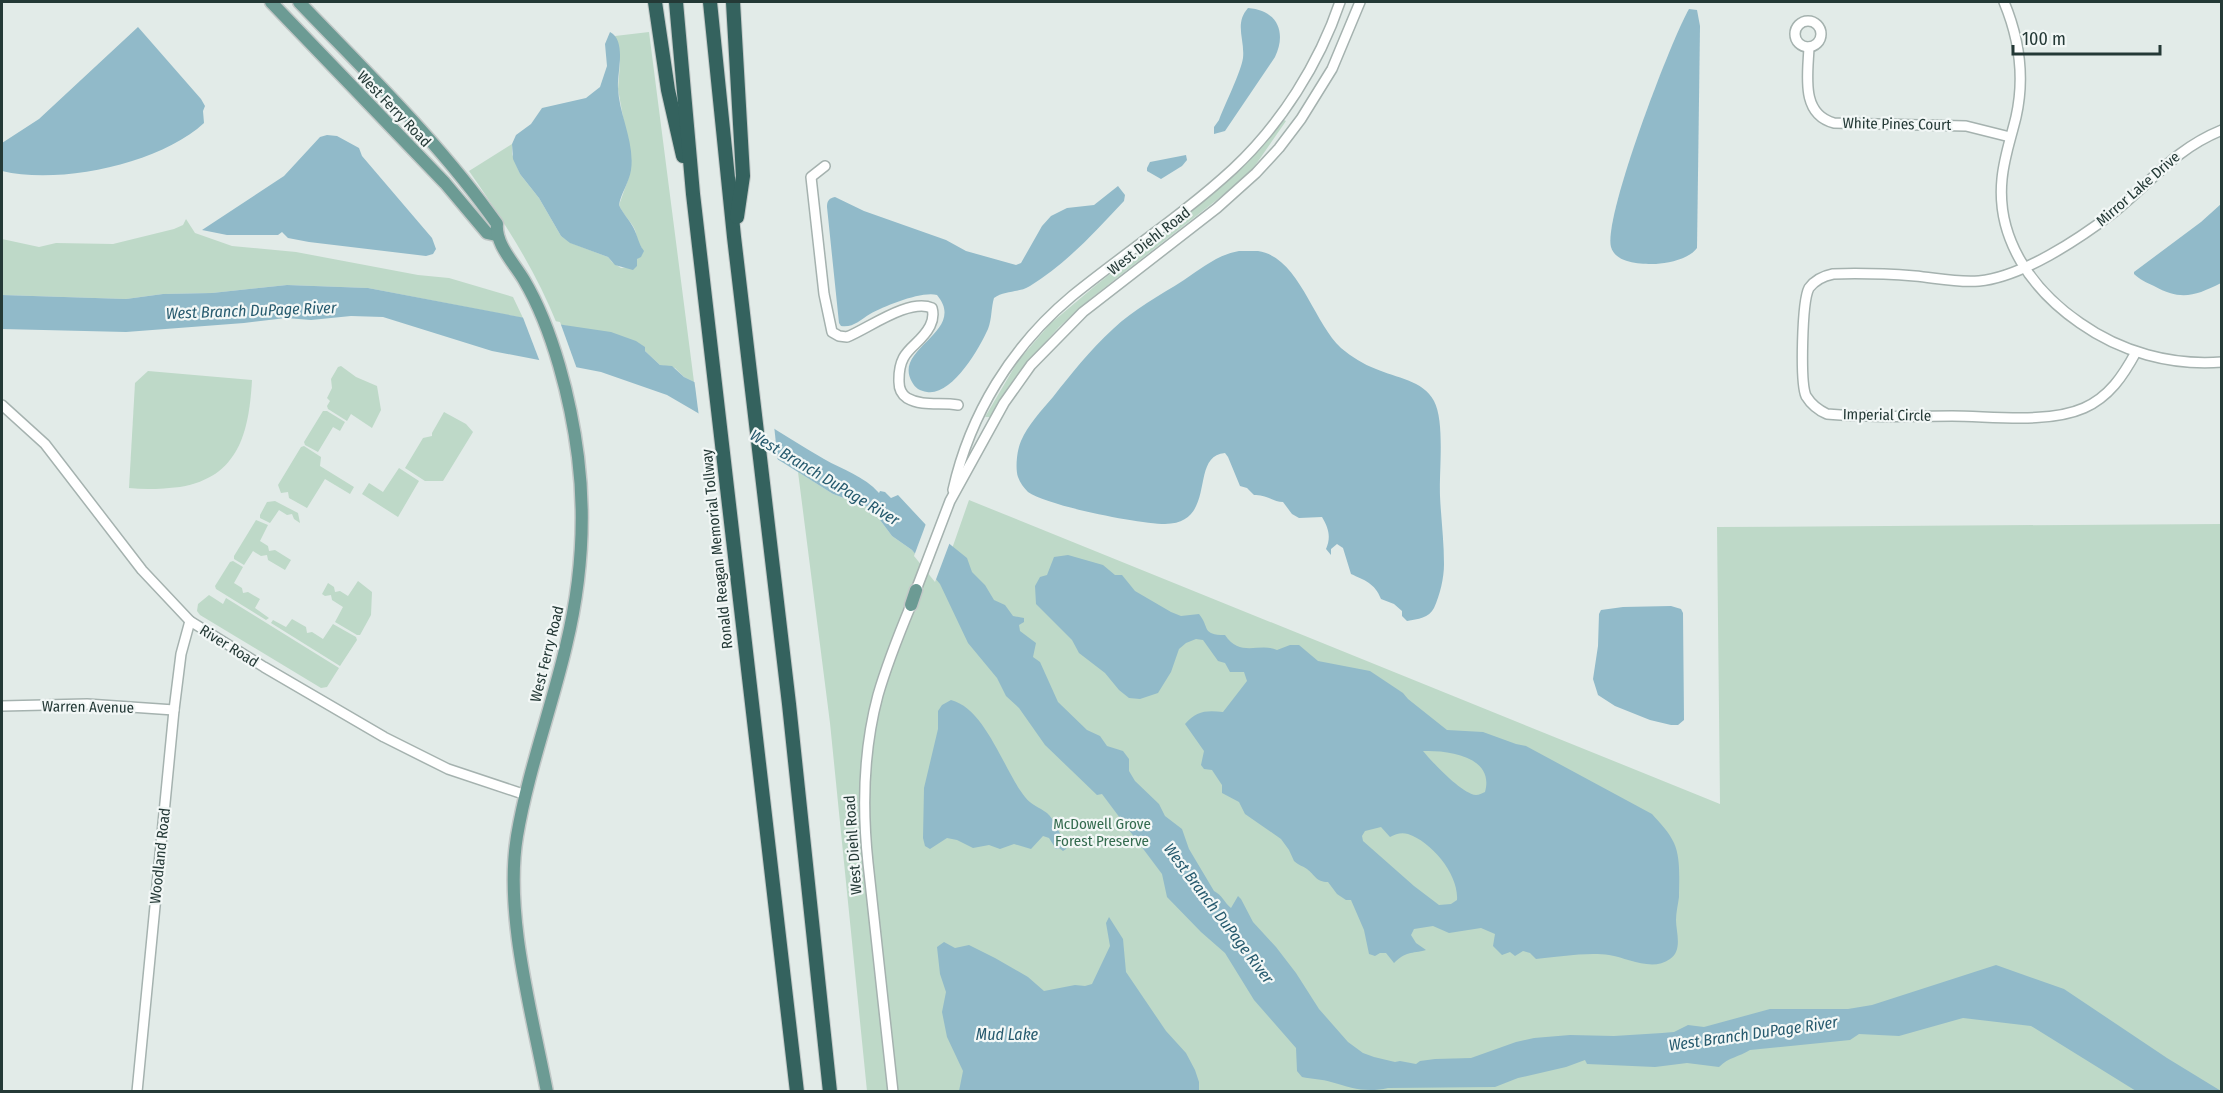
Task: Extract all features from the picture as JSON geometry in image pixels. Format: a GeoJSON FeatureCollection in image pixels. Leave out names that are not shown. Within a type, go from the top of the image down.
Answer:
{"type":"FeatureCollection","features":[{"type":"Feature","properties":{"kind":"highway"},"geometry":{"type":"LineString","coordinates":[[655,2],[668,90],[693,194]]}},
{"type":"Feature","properties":{"kind":"highway","name":"Ronald Reagan Memorial Tollway"},"geometry":{"type":"LineString","coordinates":[[676,2],[693,194],[726,466],[748,687],[797,1092]]}},
{"type":"Feature","properties":{"kind":"highway"},"geometry":{"type":"LineString","coordinates":[[710,2],[734,237],[752,377],[830,1092]]}},
{"type":"Feature","properties":{"kind":"highway"},"geometry":{"type":"LineString","coordinates":[[733,2],[743,176],[734,237]]}},
{"type":"Feature","properties":{"kind":"main road","name":"West Ferry Road"},"geometry":{"type":"LineString","coordinates":[[271,2],[445,183],[487,233],[496,235]]}},
{"type":"Feature","properties":{"kind":"main road","name":"West Ferry Road"},"geometry":{"type":"LineString","coordinates":[[298,2],[450,164],[497,224],[496,235],[526,284],[544,322],[570,404],[582,488],[580,568],[566,647],[526,795],[517,837],[514,866],[514,899],[520,948],[547,1092]]}},
{"type":"Feature","properties":{"kind":"main road","name":"West Diehl Road"},"geometry":{"type":"LineString","coordinates":[[911,604],[916,590]]}},
{"type":"Feature","properties":{"kind":"street","name":"West Diehl Road"},"geometry":{"type":"LineString","coordinates":[[916,590],[950,501],[961,456],[987,398],[1016,354],[1071,297],[1212,186],[1252,149],[1271,127],[1309,71],[1340,2]]}},
{"type":"Feature","properties":{"kind":"street","name":"West Diehl Road"},"geometry":{"type":"LineString","coordinates":[[950,501],[1004,403],[1031,366],[1060,333],[1083,312],[1216,208],[1256,173],[1279,148],[1301,119],[1332,69],[1360,2]]}},
{"type":"Feature","properties":{"kind":"street"},"geometry":{"type":"LineString","coordinates":[[2004,2],[2014,29],[2021,74],[2019,102],[2002,181],[2003,214],[2014,248],[2025,267],[2040,289],[2068,315],[2098,335],[2136,352],[2178,361],[2222,362]]}},
{"type":"Feature","properties":{"kind":"street","name":"White Pines Court"},"geometry":{"type":"LineString","coordinates":[[1809,47],[1808,92],[1811,105],[1823,119],[1834,123],[1966,126],[2010,137]]}},
{"type":"Feature","properties":{"kind":"street","name":"Mirror Lake Drive"},"geometry":{"type":"LineString","coordinates":[[2025,267],[2089,231],[2133,196],[2186,147],[2222,130]]}},
{"type":"Feature","properties":{"kind":"street"},"geometry":{"type":"LineString","coordinates":[[825,166],[811,177],[827,319],[832,332],[838,336],[847,337],[905,309],[926,305],[932,308],[934,316],[930,327],[903,358],[899,387],[906,398],[922,403],[958,405]]}},
{"type":"Feature","properties":{"kind":"street","name":"Imperial Circle"},"geometry":{"type":"LineString","coordinates":[[2025,267],[1979,281],[1860,273],[1833,273],[1822,277],[1809,289],[1804,303],[1803,381],[1804,390],[1810,402],[1823,412],[1842,415],[2054,416],[2086,407],[2099,400],[2120,380],[2136,352]]}},
{"type":"Feature","properties":{"kind":"street","name":"River Road"},"geometry":{"type":"LineString","coordinates":[[2,405],[45,444],[142,570],[190,621],[273,673],[393,741],[448,769],[526,795]]}},
{"type":"Feature","properties":{"kind":"street","name":"West Diehl Road"},"geometry":{"type":"LineString","coordinates":[[893,1092],[866,840],[864,782],[878,696],[911,604]]}},
{"type":"Feature","properties":{"kind":"street","name":"Woodland Road"},"geometry":{"type":"LineString","coordinates":[[137,1092],[174,710],[181,654],[190,621]]}},
{"type":"Feature","properties":{"kind":"street","name":"Warren Avenue"},"geometry":{"type":"LineString","coordinates":[[2,706],[87,704],[174,710]]}},
{"type":"Feature","properties":{"kind":"green space"},"geometry":{"type":"Polygon","coordinates":[[[649,32],[694,382],[684,377],[675,368],[660,365],[645,351],[557,324],[539,284],[517,245],[469,171],[512,144],[512,154],[520,174],[539,198],[561,236],[571,243],[608,257],[621,268],[637,266],[637,259],[642,248],[635,230],[619,205],[629,177],[631,162],[618,89],[620,63],[615,36],[649,32]]]}},
{"type":"Feature","properties":{"kind":"green space"},"geometry":{"type":"Polygon","coordinates":[[[1284,120],[1286,121],[1252,170],[1241,181],[1090,299],[1059,327],[1033,356],[990,417],[985,417],[1018,361],[1050,324],[1235,175],[1284,120]]]}},
{"type":"Feature","properties":{"kind":"green space"},"geometry":{"type":"Polygon","coordinates":[[[186,219],[195,233],[232,246],[296,252],[418,275],[449,278],[513,297],[523,318],[368,288],[287,285],[126,299],[2,295],[2,239],[39,247],[56,243],[113,244],[174,229],[183,225],[186,219]]]}},
{"type":"Feature","properties":{"kind":"green space"},"geometry":{"type":"Polygon","coordinates":[[[341,366],[356,377],[377,386],[381,410],[372,428],[351,414],[347,421],[328,409],[330,401],[327,398],[332,388],[331,379],[341,366]]]}},
{"type":"Feature","properties":{"kind":"green space"},"geometry":{"type":"Polygon","coordinates":[[[148,371],[252,380],[248,417],[243,434],[228,462],[216,473],[200,482],[180,487],[129,488],[135,383],[148,371]]]}},
{"type":"Feature","properties":{"kind":"green space"},"geometry":{"type":"Polygon","coordinates":[[[323,411],[345,422],[340,431],[333,427],[318,452],[305,445],[304,442],[323,411]]]}},
{"type":"Feature","properties":{"kind":"green space"},"geometry":{"type":"Polygon","coordinates":[[[444,412],[466,424],[473,432],[443,481],[425,481],[405,468],[423,438],[432,436],[444,412]]]}},
{"type":"Feature","properties":{"kind":"green space"},"geometry":{"type":"Polygon","coordinates":[[[304,446],[321,457],[320,466],[354,487],[350,494],[325,479],[307,508],[289,498],[288,492],[281,493],[278,485],[301,447],[304,446]]]}},
{"type":"Feature","properties":{"kind":"green space"},"geometry":{"type":"Polygon","coordinates":[[[399,468],[419,481],[398,517],[362,494],[369,483],[383,492],[399,468]]]}},
{"type":"Feature","properties":{"kind":"green space","name":"McDowell Grove Forest Preserve"},"geometry":{"type":"Polygon","coordinates":[[[798,472],[833,494],[871,508],[892,536],[912,550],[940,583],[969,500],[1720,804],[1717,527],[2221,524],[2221,1091],[867,1091],[830,723],[798,472]]]}},
{"type":"Feature","properties":{"kind":"green space"},"geometry":{"type":"Polygon","coordinates":[[[275,501],[298,513],[300,523],[294,519],[292,514],[287,515],[279,510],[270,523],[260,518],[267,502],[275,501]]]}},
{"type":"Feature","properties":{"kind":"green space"},"geometry":{"type":"Polygon","coordinates":[[[256,520],[268,525],[260,541],[268,546],[269,551],[275,550],[291,560],[285,570],[268,560],[267,555],[261,556],[253,551],[244,565],[234,559],[256,520]]]}},
{"type":"Feature","properties":{"kind":"green space"},"geometry":{"type":"Polygon","coordinates":[[[233,561],[243,567],[234,583],[242,588],[243,593],[248,592],[260,599],[255,608],[269,618],[266,620],[216,589],[215,586],[230,562],[233,561]]]}},
{"type":"Feature","properties":{"kind":"green space"},"geometry":{"type":"Polygon","coordinates":[[[358,581],[372,592],[371,615],[360,635],[335,622],[343,607],[332,600],[331,595],[322,594],[328,583],[334,587],[335,592],[340,591],[348,596],[358,581]]]}},
{"type":"Feature","properties":{"kind":"green space"},"geometry":{"type":"Polygon","coordinates":[[[209,595],[223,604],[226,598],[339,668],[327,687],[321,688],[200,615],[197,611],[198,604],[209,595]]]}},
{"type":"Feature","properties":{"kind":"green space"},"geometry":{"type":"Polygon","coordinates":[[[292,619],[306,627],[307,633],[312,632],[323,639],[333,624],[356,637],[357,640],[340,666],[271,623],[273,620],[286,627],[292,619]]]}},
{"type":"Feature","properties":{"kind":"water"},"geometry":{"type":"Polygon","coordinates":[[[1248,8],[1266,13],[1277,24],[1280,39],[1278,48],[1275,57],[1225,131],[1214,134],[1214,127],[1242,64],[1241,26],[1248,8]]]}},
{"type":"Feature","properties":{"kind":"water"},"geometry":{"type":"Polygon","coordinates":[[[1689,9],[1697,10],[1700,26],[1697,248],[1684,258],[1667,263],[1630,262],[1618,257],[1611,247],[1611,229],[1617,202],[1654,90],[1689,9]]]}},
{"type":"Feature","properties":{"kind":"water"},"geometry":{"type":"Polygon","coordinates":[[[138,27],[201,99],[205,106],[204,123],[162,150],[108,168],[51,175],[25,175],[2,171],[2,143],[39,119],[138,27]]]}},
{"type":"Feature","properties":{"kind":"water"},"geometry":{"type":"Polygon","coordinates":[[[610,32],[615,36],[620,49],[619,98],[632,160],[630,175],[619,205],[644,251],[637,259],[637,266],[633,270],[615,265],[608,257],[570,243],[561,236],[539,198],[520,174],[513,159],[512,144],[516,135],[531,124],[542,108],[586,98],[600,87],[607,66],[605,44],[610,32]]]}},
{"type":"Feature","properties":{"kind":"water"},"geometry":{"type":"Polygon","coordinates":[[[337,136],[359,148],[362,156],[432,238],[436,249],[433,254],[426,256],[309,242],[288,238],[282,232],[278,235],[227,235],[202,230],[284,176],[320,137],[337,136]]]}},
{"type":"Feature","properties":{"kind":"water"},"geometry":{"type":"Polygon","coordinates":[[[1186,155],[1187,160],[1182,166],[1161,179],[1147,171],[1150,162],[1186,155]]]}},
{"type":"Feature","properties":{"kind":"water"},"geometry":{"type":"Polygon","coordinates":[[[1118,186],[1125,195],[1124,201],[1068,257],[1030,286],[994,298],[984,338],[963,370],[946,387],[936,391],[920,390],[912,382],[909,370],[912,359],[937,330],[943,319],[944,308],[937,295],[922,295],[903,300],[849,326],[841,326],[839,323],[827,207],[831,198],[835,197],[864,211],[946,240],[966,251],[1016,265],[1021,263],[1042,226],[1051,216],[1067,208],[1094,205],[1118,186]]]}},
{"type":"Feature","properties":{"kind":"water"},"geometry":{"type":"Polygon","coordinates":[[[2221,204],[2221,283],[2195,294],[2180,295],[2164,291],[2134,274],[2134,272],[2201,222],[2221,204]]]}},
{"type":"Feature","properties":{"kind":"water"},"geometry":{"type":"Polygon","coordinates":[[[1239,251],[1258,251],[1272,256],[1284,265],[1295,277],[1331,337],[1341,348],[1367,365],[1416,384],[1423,388],[1434,401],[1440,433],[1440,496],[1444,569],[1436,603],[1426,616],[1407,621],[1402,616],[1402,611],[1394,604],[1381,599],[1365,580],[1351,574],[1343,548],[1337,544],[1331,549],[1331,555],[1326,549],[1328,533],[1322,517],[1299,518],[1292,514],[1283,502],[1254,495],[1247,488],[1240,486],[1225,453],[1214,457],[1208,465],[1198,502],[1192,513],[1182,521],[1165,524],[1116,518],[1054,503],[1028,492],[1020,481],[1017,473],[1017,459],[1024,435],[1039,413],[1096,345],[1129,315],[1147,303],[1210,262],[1239,251]]]}},
{"type":"Feature","properties":{"kind":"water","name":"West Branch DuPage River"},"geometry":{"type":"Polygon","coordinates":[[[287,285],[368,288],[611,332],[636,341],[645,347],[645,351],[660,365],[672,366],[684,377],[860,478],[879,493],[880,491],[885,492],[891,498],[898,495],[926,525],[967,558],[972,572],[985,585],[994,600],[1005,605],[1013,616],[1024,618],[1024,622],[1019,625],[1020,631],[1036,643],[1033,657],[1040,662],[1058,702],[1087,730],[1100,736],[1107,746],[1123,751],[1129,759],[1129,771],[1135,781],[1159,804],[1165,816],[1182,829],[1189,849],[1214,891],[1231,908],[1238,896],[1241,899],[1253,922],[1296,973],[1319,1009],[1348,1042],[1363,1053],[1395,1062],[1416,1064],[1420,1061],[1435,1059],[1471,1058],[1534,1038],[1674,1032],[1688,1025],[1704,1027],[1770,1009],[1848,1009],[1872,1005],[1996,965],[2064,989],[2221,1091],[2136,1091],[2031,1026],[1963,1018],[1899,1036],[1859,1034],[1850,1040],[1750,1050],[1719,1067],[1687,1063],[1655,1067],[1587,1064],[1585,1060],[1566,1067],[1518,1078],[1495,1087],[1366,1090],[1302,1077],[1297,1071],[1296,1048],[1254,1000],[1225,953],[1167,897],[1162,874],[1102,794],[1097,795],[1045,745],[1019,708],[1006,696],[997,678],[968,643],[940,584],[912,550],[892,536],[871,508],[833,494],[667,395],[601,372],[492,351],[383,317],[351,316],[311,320],[286,318],[126,332],[2,329],[2,295],[126,299],[287,285]]]}},
{"type":"Feature","properties":{"kind":"water"},"geometry":{"type":"Polygon","coordinates":[[[1068,555],[1103,565],[1115,575],[1122,575],[1135,591],[1171,612],[1181,616],[1199,614],[1209,632],[1225,635],[1237,646],[1277,650],[1290,645],[1299,645],[1318,661],[1370,671],[1403,693],[1447,730],[1483,732],[1526,746],[1652,814],[1670,835],[1678,856],[1679,897],[1676,920],[1678,946],[1674,955],[1663,963],[1648,964],[1600,954],[1536,959],[1530,953],[1523,951],[1515,956],[1510,952],[1502,955],[1493,946],[1495,934],[1481,928],[1449,933],[1433,926],[1414,929],[1411,935],[1416,943],[1426,950],[1405,955],[1394,963],[1386,953],[1375,956],[1369,954],[1364,930],[1351,900],[1346,900],[1337,894],[1328,882],[1318,879],[1297,864],[1281,839],[1245,814],[1239,802],[1222,793],[1222,785],[1212,770],[1204,769],[1201,765],[1204,751],[1185,724],[1193,716],[1202,712],[1223,712],[1247,681],[1244,672],[1230,672],[1225,663],[1218,661],[1203,640],[1196,639],[1179,649],[1171,672],[1158,693],[1140,699],[1129,698],[1105,673],[1079,653],[1072,640],[1036,604],[1035,586],[1040,577],[1047,575],[1054,557],[1068,555]],[[1423,751],[1463,789],[1476,795],[1485,792],[1486,780],[1483,770],[1476,763],[1456,754],[1423,751]],[[1381,827],[1365,831],[1362,836],[1363,841],[1439,905],[1451,904],[1457,900],[1454,880],[1435,852],[1408,834],[1403,833],[1390,837],[1381,827]]]}},
{"type":"Feature","properties":{"kind":"water"},"geometry":{"type":"Polygon","coordinates":[[[1671,606],[1681,609],[1683,613],[1684,720],[1678,725],[1650,720],[1615,706],[1598,695],[1593,679],[1601,610],[1671,606]]]}},
{"type":"Feature","properties":{"kind":"water"},"geometry":{"type":"Polygon","coordinates":[[[951,700],[974,715],[993,742],[1025,797],[1054,821],[1068,842],[1066,849],[1063,851],[1056,849],[1049,838],[1043,836],[1031,849],[1014,844],[1000,849],[989,845],[973,848],[947,838],[930,849],[925,846],[923,838],[924,788],[938,729],[938,711],[942,705],[951,700]]]}},
{"type":"Feature","properties":{"kind":"water","name":"Mud Lake"},"geometry":{"type":"Polygon","coordinates":[[[1109,917],[1123,939],[1126,972],[1166,1031],[1186,1053],[1195,1070],[1199,1091],[959,1091],[963,1071],[947,1037],[942,1012],[946,992],[940,974],[937,947],[944,942],[955,948],[969,945],[1028,977],[1044,991],[1075,985],[1085,986],[1092,984],[1110,946],[1106,923],[1109,917]]]}},
{"type":"Feature","properties":{"kind":"pier"},"geometry":{"type":"Polygon","coordinates":[[[522,315],[560,322],[577,369],[540,362],[522,315]]]}},
{"type":"Feature","properties":{"kind":"pier"},"geometry":{"type":"Polygon","coordinates":[[[694,378],[774,425],[778,463],[699,417],[694,378]]]}},
{"type":"Feature","properties":{"kind":"pier"},"geometry":{"type":"Polygon","coordinates":[[[927,521],[950,542],[935,582],[914,556],[927,521]]]}}]}
